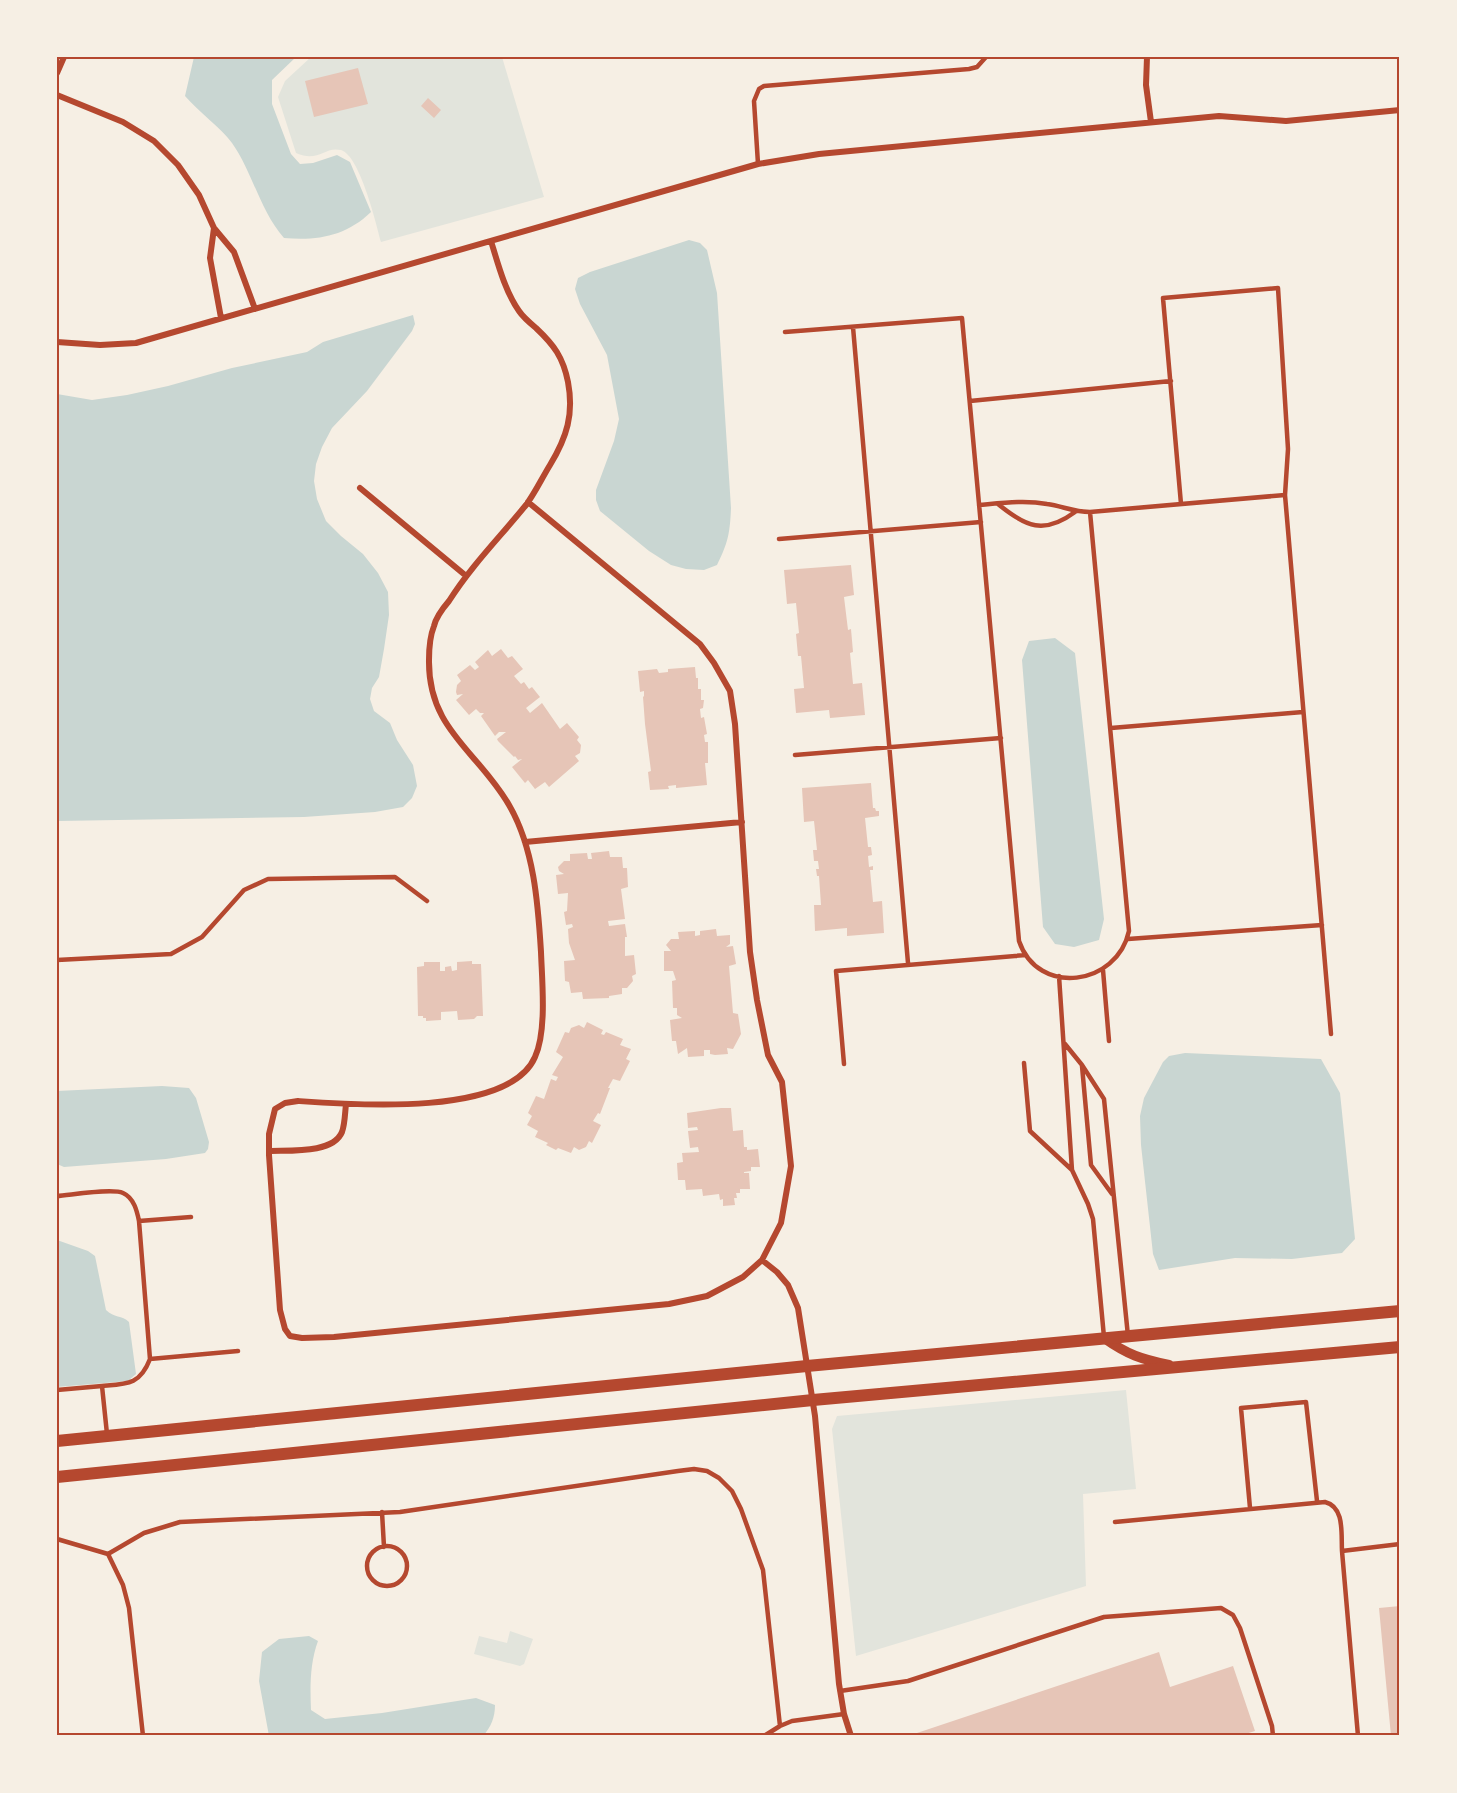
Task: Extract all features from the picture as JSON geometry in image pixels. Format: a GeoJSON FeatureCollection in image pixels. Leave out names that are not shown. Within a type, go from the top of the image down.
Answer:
{"type":"FeatureCollection","features":[{"type":"Feature","properties":{"kind":"main road"},"geometry":{"type":"LineString","coordinates":[[57,1441],[807,1366],[1400,1311]]}},
{"type":"Feature","properties":{"kind":"main road"},"geometry":{"type":"LineString","coordinates":[[57,1477],[813,1400],[1400,1347]]}},
{"type":"Feature","properties":{"kind":"street"},"geometry":{"type":"LineString","coordinates":[[57,73],[64,57]]}},
{"type":"Feature","properties":{"kind":"street"},"geometry":{"type":"LineString","coordinates":[[1147,57],[1146,85],[1151,122]]}},
{"type":"Feature","properties":{"kind":"street"},"geometry":{"type":"LineString","coordinates":[[57,95],[123,122],[154,141],[178,165],[199,195],[214,228],[234,252],[255,309]]}},
{"type":"Feature","properties":{"kind":"street"},"geometry":{"type":"LineString","coordinates":[[57,342],[100,345],[136,343],[758,164],[819,154],[1219,116],[1286,121],[1400,110]]}},
{"type":"Feature","properties":{"kind":"street"},"geometry":{"type":"LineString","coordinates":[[214,228],[210,258],[221,318]]}},
{"type":"Feature","properties":{"kind":"street"},"geometry":{"type":"LineString","coordinates":[[491,241],[520,313],[554,346],[564,367],[572,410],[557,453],[528,502],[465,575],[434,623],[429,656],[431,694],[442,720],[479,764],[509,805],[525,842],[535,886],[543,982],[541,1038],[535,1059],[521,1075],[495,1091],[450,1100],[393,1105],[298,1101],[285,1103],[275,1109],[269,1151],[280,1310],[285,1329],[290,1336],[302,1338],[334,1336],[669,1304],[707,1296],[743,1277],[762,1260],[782,1223],[791,1166],[782,1082],[768,1055],[752,962],[735,724],[730,691],[700,644],[528,502]]}},
{"type":"Feature","properties":{"kind":"street"},"geometry":{"type":"LineString","coordinates":[[360,488],[465,575]]}},
{"type":"Feature","properties":{"kind":"street"},"geometry":{"type":"LineString","coordinates":[[525,842],[742,822]]}},
{"type":"Feature","properties":{"kind":"street"},"geometry":{"type":"LineString","coordinates":[[269,1151],[312,1149],[333,1143],[343,1131],[346,1104]]}},
{"type":"Feature","properties":{"kind":"street"},"geometry":{"type":"LineString","coordinates":[[762,1260],[777,1272],[788,1286],[798,1308],[813,1400],[840,1691],[851,1736]]}},
{"type":"Feature","properties":{"kind":"street"},"geometry":{"type":"LineString","coordinates":[[1104,1338],[1139,1359],[1177,1367]]}},
{"type":"Feature","properties":{"kind":"lane"},"geometry":{"type":"LineString","coordinates":[[758,164],[754,101],[759,89],[764,86],[969,69],[977,67],[986,57]]}},
{"type":"Feature","properties":{"kind":"lane"},"geometry":{"type":"LineString","coordinates":[[1181,504],[1163,298],[1278,288],[1288,449],[1285,495],[1331,1034]]}},
{"type":"Feature","properties":{"kind":"lane"},"geometry":{"type":"LineString","coordinates":[[786,332],[962,318],[1019,941],[1026,955],[1044,971],[1059,976],[1083,978],[1103,970],[1121,953],[1128,939],[1130,924],[1090,512]]}},
{"type":"Feature","properties":{"kind":"lane"},"geometry":{"type":"LineString","coordinates":[[853,327],[908,963]]}},
{"type":"Feature","properties":{"kind":"lane"},"geometry":{"type":"LineString","coordinates":[[970,401],[1171,381]]}},
{"type":"Feature","properties":{"kind":"lane"},"geometry":{"type":"LineString","coordinates":[[979,505],[1025,502],[1048,504],[1075,512],[1090,512],[1285,495]]}},
{"type":"Feature","properties":{"kind":"lane"},"geometry":{"type":"LineString","coordinates":[[998,503],[1016,518],[1040,526],[1062,522],[1075,512]]}},
{"type":"Feature","properties":{"kind":"lane"},"geometry":{"type":"LineString","coordinates":[[779,539],[981,522]]}},
{"type":"Feature","properties":{"kind":"lane"},"geometry":{"type":"LineString","coordinates":[[1111,728],[1303,712]]}},
{"type":"Feature","properties":{"kind":"lane"},"geometry":{"type":"LineString","coordinates":[[795,755],[1001,738]]}},
{"type":"Feature","properties":{"kind":"lane"},"geometry":{"type":"LineString","coordinates":[[57,960],[171,954],[202,938],[244,890],[268,879],[395,877],[427,901]]}},
{"type":"Feature","properties":{"kind":"lane"},"geometry":{"type":"LineString","coordinates":[[1128,939],[1322,925]]}},
{"type":"Feature","properties":{"kind":"lane"},"geometry":{"type":"LineString","coordinates":[[844,1064],[836,971],[908,963],[1026,955]]}},
{"type":"Feature","properties":{"kind":"lane"},"geometry":{"type":"LineString","coordinates":[[1103,970],[1109,1041]]}},
{"type":"Feature","properties":{"kind":"lane"},"geometry":{"type":"LineString","coordinates":[[1059,976],[1072,1170],[1093,1219],[1104,1338]]}},
{"type":"Feature","properties":{"kind":"lane"},"geometry":{"type":"LineString","coordinates":[[1065,1044],[1104,1099],[1128,1336]]}},
{"type":"Feature","properties":{"kind":"lane"},"geometry":{"type":"LineString","coordinates":[[1024,1063],[1029,1131],[1072,1170]]}},
{"type":"Feature","properties":{"kind":"lane"},"geometry":{"type":"LineString","coordinates":[[1082,1065],[1091,1165],[1114,1196]]}},
{"type":"Feature","properties":{"kind":"lane"},"geometry":{"type":"LineString","coordinates":[[57,1196],[111,1191],[123,1193],[132,1201],[139,1221],[150,1359],[140,1377],[127,1384],[57,1390]]}},
{"type":"Feature","properties":{"kind":"lane"},"geometry":{"type":"LineString","coordinates":[[139,1221],[191,1217]]}},
{"type":"Feature","properties":{"kind":"lane"},"geometry":{"type":"LineString","coordinates":[[150,1359],[238,1351]]}},
{"type":"Feature","properties":{"kind":"lane"},"geometry":{"type":"LineString","coordinates":[[102,1386],[107,1436]]}},
{"type":"Feature","properties":{"kind":"lane"},"geometry":{"type":"LineString","coordinates":[[1250,1508],[1241,1408],[1306,1402],[1317,1502]]}},
{"type":"Feature","properties":{"kind":"lane"},"geometry":{"type":"LineString","coordinates":[[57,1539],[108,1554],[144,1533],[180,1522],[400,1512],[667,1472],[694,1469],[707,1471],[719,1478],[732,1491],[741,1509],[763,1570],[780,1726]]}},
{"type":"Feature","properties":{"kind":"lane"},"geometry":{"type":"LineString","coordinates":[[1115,1521],[1317,1502],[1329,1503],[1337,1510],[1358,1736]]}},
{"type":"Feature","properties":{"kind":"lane"},"geometry":{"type":"LineString","coordinates":[[382,1512],[384,1547]]}},
{"type":"Feature","properties":{"kind":"lane"},"geometry":{"type":"LineString","coordinates":[[1342,1551],[1400,1544]]}},
{"type":"Feature","properties":{"kind":"lane"},"geometry":{"type":"LineString","coordinates":[[384,1547],[391,1547],[402,1553],[407,1565],[400,1582],[388,1586],[375,1582],[367,1565],[373,1553],[384,1547]]}},
{"type":"Feature","properties":{"kind":"lane"},"geometry":{"type":"LineString","coordinates":[[108,1554],[123,1585],[129,1608],[143,1736]]}},
{"type":"Feature","properties":{"kind":"lane"},"geometry":{"type":"LineString","coordinates":[[840,1691],[908,1681],[1104,1617],[1221,1608],[1233,1615],[1240,1628],[1272,1726],[1273,1736]]}},
{"type":"Feature","properties":{"kind":"lane"},"geometry":{"type":"LineString","coordinates":[[764,1736],[792,1721],[844,1714]]}},
{"type":"Feature","properties":{"kind":"shaded area"},"geometry":{"type":"Polygon","coordinates":[[[194,57],[296,57],[272,80],[272,104],[291,154],[300,164],[313,163],[337,155],[350,162],[371,212],[352,227],[331,235],[308,239],[284,238],[269,216],[232,143],[185,96],[194,57]]]}},
{"type":"Feature","properties":{"kind":"shaded area"},"geometry":{"type":"Polygon","coordinates":[[[311,57],[502,57],[544,197],[381,242],[361,177],[348,155],[335,149],[310,156],[296,153],[278,97],[285,81],[311,57]]]}},
{"type":"Feature","properties":{"kind":"shaded area"},"geometry":{"type":"Polygon","coordinates":[[[689,240],[700,243],[707,250],[717,293],[731,508],[728,538],[721,557],[717,565],[704,570],[671,565],[649,551],[600,511],[596,500],[596,490],[614,441],[619,419],[607,355],[580,304],[575,289],[578,278],[590,272],[689,240]]]}},
{"type":"Feature","properties":{"kind":"shaded area"},"geometry":{"type":"Polygon","coordinates":[[[413,315],[415,324],[412,331],[367,391],[332,428],[316,464],[314,481],[317,499],[326,521],[363,554],[378,573],[388,592],[389,615],[384,649],[379,677],[372,688],[370,699],[374,711],[390,723],[397,740],[413,765],[417,786],[412,798],[403,807],[375,812],[304,817],[57,821],[57,394],[92,400],[168,386],[232,368],[307,352],[323,342],[413,315]]]}},
{"type":"Feature","properties":{"kind":"shaded area"},"geometry":{"type":"Polygon","coordinates":[[[1055,638],[1075,653],[1104,919],[1099,940],[1074,947],[1055,944],[1043,927],[1022,660],[1029,641],[1055,638]]]}},
{"type":"Feature","properties":{"kind":"shaded area"},"geometry":{"type":"Polygon","coordinates":[[[1185,1053],[1321,1059],[1340,1093],[1355,1239],[1342,1253],[1292,1259],[1235,1258],[1159,1270],[1153,1254],[1140,1116],[1144,1098],[1163,1062],[1169,1056],[1185,1053]]]}},
{"type":"Feature","properties":{"kind":"shaded area"},"geometry":{"type":"Polygon","coordinates":[[[162,1086],[189,1088],[196,1098],[209,1142],[205,1153],[166,1159],[64,1167],[57,1164],[57,1091],[162,1086]]]}},
{"type":"Feature","properties":{"kind":"shaded area"},"geometry":{"type":"Polygon","coordinates":[[[57,1240],[88,1251],[95,1256],[106,1310],[129,1322],[136,1374],[128,1381],[57,1387],[57,1240]]]}},
{"type":"Feature","properties":{"kind":"shaded area"},"geometry":{"type":"Polygon","coordinates":[[[1126,1390],[1136,1489],[1083,1494],[1086,1586],[856,1656],[832,1429],[837,1416],[1126,1390]]]}},
{"type":"Feature","properties":{"kind":"shaded area"},"geometry":{"type":"Polygon","coordinates":[[[510,1631],[533,1639],[524,1664],[520,1666],[474,1654],[479,1636],[507,1643],[510,1631]]]}},
{"type":"Feature","properties":{"kind":"shaded area"},"geometry":{"type":"Polygon","coordinates":[[[309,1636],[318,1641],[311,1675],[311,1710],[325,1719],[382,1713],[476,1698],[495,1705],[490,1725],[483,1736],[269,1736],[259,1681],[262,1652],[279,1639],[309,1636]]]}},
{"type":"Feature","properties":{"kind":"building"},"geometry":{"type":"Polygon","coordinates":[[[358,68],[368,104],[314,117],[305,81],[358,68]]]}},
{"type":"Feature","properties":{"kind":"building"},"geometry":{"type":"Polygon","coordinates":[[[428,98],[441,110],[434,118],[421,106],[428,98]]]}},
{"type":"Feature","properties":{"kind":"building"},"geometry":{"type":"Polygon","coordinates":[[[851,565],[854,595],[844,597],[848,630],[851,629],[853,652],[850,653],[853,684],[862,683],[865,715],[830,718],[829,710],[796,713],[794,689],[804,688],[801,656],[798,656],[796,634],[799,633],[796,603],[787,604],[784,570],[851,565]]]}},
{"type":"Feature","properties":{"kind":"building"},"geometry":{"type":"Polygon","coordinates":[[[501,649],[508,658],[512,656],[523,669],[514,676],[521,684],[524,682],[529,689],[532,687],[540,697],[526,708],[530,713],[542,703],[560,729],[567,723],[579,737],[577,740],[581,745],[580,753],[575,756],[579,761],[549,787],[545,782],[535,789],[528,780],[525,783],[512,767],[522,759],[518,760],[514,757],[497,739],[506,732],[499,732],[495,736],[481,716],[484,713],[476,709],[469,715],[456,700],[463,694],[457,695],[456,692],[457,685],[461,681],[457,675],[470,665],[475,670],[479,667],[475,662],[488,650],[492,656],[501,649]]]}},
{"type":"Feature","properties":{"kind":"building"},"geometry":{"type":"Polygon","coordinates":[[[695,667],[698,689],[701,689],[701,700],[704,700],[703,708],[700,709],[707,734],[704,735],[705,742],[708,742],[708,763],[705,763],[707,785],[676,788],[676,785],[668,786],[669,789],[650,790],[648,772],[651,771],[645,724],[644,691],[640,692],[638,671],[657,669],[659,673],[668,672],[668,669],[695,667]]]}},
{"type":"Feature","properties":{"kind":"building"},"geometry":{"type":"Polygon","coordinates":[[[871,783],[873,808],[879,811],[879,816],[865,818],[868,847],[871,847],[872,855],[868,856],[869,867],[873,866],[873,870],[870,870],[873,902],[882,901],[884,933],[847,936],[847,928],[815,931],[814,905],[821,905],[819,876],[817,876],[816,869],[819,869],[818,861],[814,861],[813,850],[817,850],[814,821],[804,822],[802,788],[871,783]]]}},
{"type":"Feature","properties":{"kind":"building"},"geometry":{"type":"Polygon","coordinates":[[[609,851],[610,857],[622,857],[623,868],[627,868],[628,887],[621,889],[625,919],[608,921],[609,926],[625,924],[627,937],[625,937],[625,956],[634,955],[636,974],[632,976],[633,981],[627,988],[622,988],[622,994],[609,996],[609,998],[583,999],[582,992],[571,993],[569,982],[565,981],[564,961],[575,960],[569,943],[568,929],[573,927],[572,924],[566,925],[564,912],[567,911],[568,893],[558,894],[556,875],[564,874],[559,871],[558,867],[564,861],[570,861],[570,854],[587,853],[588,859],[592,859],[591,853],[609,851]]]}},
{"type":"Feature","properties":{"kind":"building"},"geometry":{"type":"Polygon","coordinates":[[[716,929],[717,936],[730,935],[730,944],[726,947],[733,946],[736,964],[729,966],[733,1013],[738,1014],[741,1034],[733,1049],[727,1048],[728,1054],[715,1055],[710,1054],[710,1050],[704,1050],[704,1056],[688,1057],[687,1048],[678,1054],[676,1041],[672,1041],[670,1020],[682,1018],[677,1015],[677,1008],[673,1008],[672,981],[676,980],[673,971],[664,971],[664,951],[671,951],[666,945],[671,939],[679,939],[678,932],[695,931],[695,936],[700,935],[700,931],[716,929]]]}},
{"type":"Feature","properties":{"kind":"building"},"geometry":{"type":"Polygon","coordinates":[[[472,961],[472,964],[481,964],[483,1016],[458,1020],[457,1011],[441,1012],[441,1020],[426,1021],[423,1016],[418,1016],[417,967],[424,966],[424,962],[440,962],[440,971],[445,971],[445,967],[451,966],[452,971],[457,970],[457,962],[472,961]]]}},
{"type":"Feature","properties":{"kind":"building"},"geometry":{"type":"Polygon","coordinates":[[[587,1022],[603,1030],[601,1034],[604,1035],[606,1032],[623,1039],[620,1045],[631,1049],[626,1059],[630,1061],[620,1081],[613,1079],[608,1088],[610,1088],[600,1114],[598,1113],[593,1121],[601,1125],[592,1143],[589,1141],[586,1147],[579,1150],[574,1147],[571,1153],[558,1148],[556,1150],[535,1137],[538,1131],[527,1125],[532,1116],[528,1113],[536,1096],[544,1099],[551,1079],[556,1081],[558,1077],[552,1075],[563,1057],[556,1052],[565,1032],[569,1033],[571,1028],[579,1025],[584,1028],[587,1022]]]}},
{"type":"Feature","properties":{"kind":"building"},"geometry":{"type":"Polygon","coordinates":[[[731,1108],[733,1131],[743,1130],[744,1147],[747,1147],[747,1150],[758,1149],[760,1167],[751,1167],[751,1171],[744,1172],[749,1173],[750,1189],[740,1189],[740,1193],[736,1193],[735,1205],[723,1206],[723,1199],[720,1200],[719,1194],[703,1196],[702,1189],[686,1190],[685,1180],[678,1180],[677,1163],[683,1162],[682,1153],[699,1152],[698,1147],[690,1148],[688,1131],[698,1130],[697,1127],[688,1128],[687,1113],[731,1108]]]}},
{"type":"Feature","properties":{"kind":"building"},"geometry":{"type":"Polygon","coordinates":[[[1400,1606],[1400,1736],[1391,1736],[1379,1608],[1400,1606]]]}},
{"type":"Feature","properties":{"kind":"building"},"geometry":{"type":"Polygon","coordinates":[[[1159,1652],[1170,1687],[1233,1666],[1255,1731],[1239,1736],[908,1736],[1159,1652]]]}}]}
